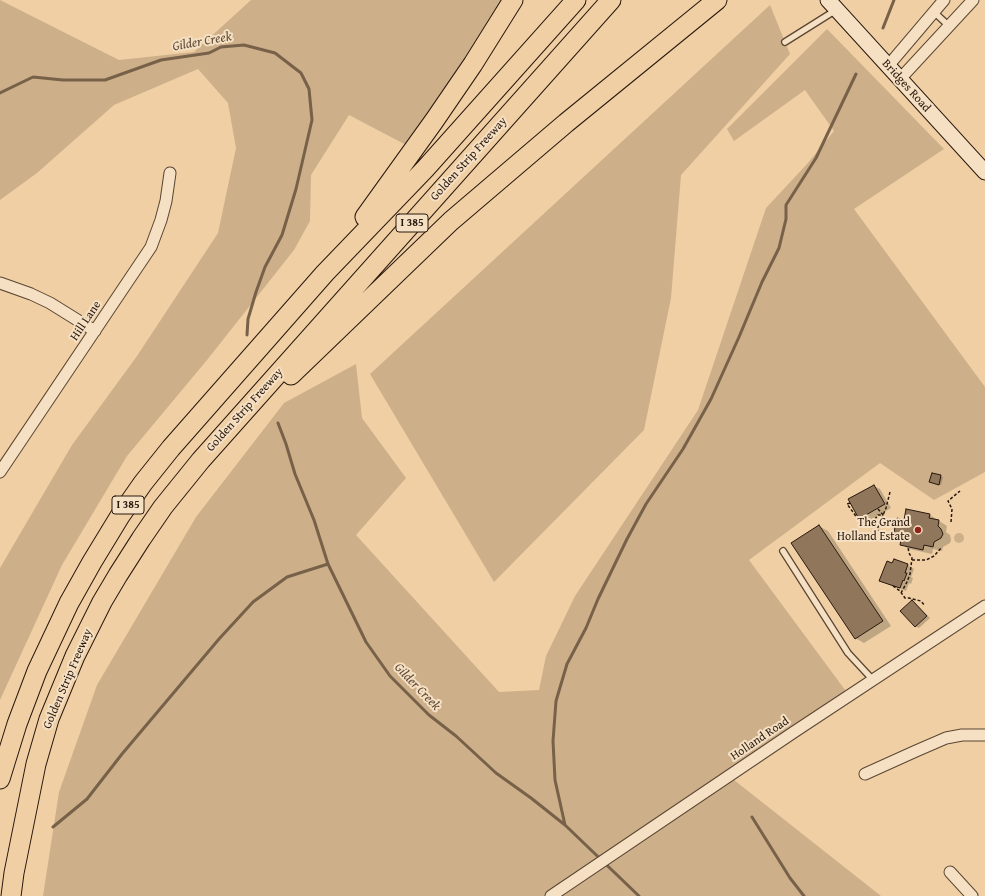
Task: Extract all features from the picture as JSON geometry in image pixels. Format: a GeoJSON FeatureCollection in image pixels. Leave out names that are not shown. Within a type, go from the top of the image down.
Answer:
{"type":"FeatureCollection","features":[{"type":"Feature","properties":{"kind":"highway"},"geometry":{"type":"LineString","coordinates":[[325,273],[460,83],[513,0]]}},
{"type":"Feature","properties":{"kind":"highway","name":"I 385"},"geometry":{"type":"LineString","coordinates":[[0,779],[17,724],[38,671],[69,603],[120,516],[143,483],[171,448],[325,273],[424,169],[576,0]]}},
{"type":"Feature","properties":{"kind":"highway","name":"Golden Strip Freeway"},"geometry":{"type":"LineString","coordinates":[[11,896],[14,873],[36,764],[49,719],[75,656],[102,602],[163,507],[213,446],[611,0]]}},
{"type":"Feature","properties":{"kind":"highway"},"geometry":{"type":"LineString","coordinates":[[213,446],[298,369],[451,221],[566,123],[717,0]]}},
{"type":"Feature","properties":{"kind":"main road","name":"Bridges Road"},"geometry":{"type":"LineString","coordinates":[[832,5],[985,172]]}},
{"type":"Feature","properties":{"kind":"street"},"geometry":{"type":"LineString","coordinates":[[888,66],[944,0]]}},
{"type":"Feature","properties":{"kind":"street"},"geometry":{"type":"LineString","coordinates":[[900,79],[973,0]]}},
{"type":"Feature","properties":{"kind":"street","name":"Hill Lane"},"geometry":{"type":"LineString","coordinates":[[0,472],[151,247],[166,201],[170,173]]}},
{"type":"Feature","properties":{"kind":"street"},"geometry":{"type":"LineString","coordinates":[[0,283],[31,294],[50,303],[95,331]]}},
{"type":"Feature","properties":{"kind":"street","name":"Holland Road"},"geometry":{"type":"LineString","coordinates":[[551,896],[872,680],[985,606]]}},
{"type":"Feature","properties":{"kind":"street"},"geometry":{"type":"LineString","coordinates":[[865,774],[946,738],[967,735],[985,735]]}},
{"type":"Feature","properties":{"kind":"street"},"geometry":{"type":"LineString","coordinates":[[950,872],[972,896]]}},
{"type":"Feature","properties":{"kind":"lane"},"geometry":{"type":"LineString","coordinates":[[784,42],[832,5]]}},
{"type":"Feature","properties":{"kind":"lane"},"geometry":{"type":"LineString","coordinates":[[934,12],[949,26]]}},
{"type":"Feature","properties":{"kind":"lane"},"geometry":{"type":"LineString","coordinates":[[783,551],[848,653],[872,680]]}},
{"type":"Feature","properties":{"kind":"path"},"geometry":{"type":"LineString","coordinates":[[951,522],[952,509],[948,501],[960,491]]}},
{"type":"Feature","properties":{"kind":"path"},"geometry":{"type":"LineString","coordinates":[[890,492],[878,527],[879,534],[901,539]]}},
{"type":"Feature","properties":{"kind":"path"},"geometry":{"type":"LineString","coordinates":[[850,503],[847,504],[861,524],[875,519],[878,515],[883,515]]}},
{"type":"Feature","properties":{"kind":"path"},"geometry":{"type":"LineString","coordinates":[[878,509],[883,515]]}},
{"type":"Feature","properties":{"kind":"path"},"geometry":{"type":"LineString","coordinates":[[875,519],[880,524]]}},
{"type":"Feature","properties":{"kind":"path"},"geometry":{"type":"LineString","coordinates":[[901,593],[910,574],[912,560],[908,547]]}},
{"type":"Feature","properties":{"kind":"path"},"geometry":{"type":"LineString","coordinates":[[912,560],[926,560],[934,556],[941,548]]}},
{"type":"Feature","properties":{"kind":"path"},"geometry":{"type":"LineString","coordinates":[[893,586],[905,598],[921,601],[925,606]]}},
{"type":"Feature","properties":{"kind":"shaded area"},"geometry":{"type":"Polygon","coordinates":[[[0,0],[119,60],[194,52],[251,0],[505,0],[408,146],[349,115],[311,175],[310,221],[294,250],[207,360],[127,456],[62,565],[0,700],[0,568],[72,445],[137,356],[218,233],[236,148],[228,103],[198,69],[114,105],[37,173],[0,200],[0,0]]]}},
{"type":"Feature","properties":{"kind":"shaded area"},"geometry":{"type":"Polygon","coordinates":[[[770,5],[790,54],[681,175],[671,298],[644,430],[494,582],[370,374],[770,5]]]}},
{"type":"Feature","properties":{"kind":"shaded area"},"geometry":{"type":"Polygon","coordinates":[[[827,29],[944,149],[854,209],[985,387],[985,472],[934,500],[880,463],[749,560],[851,698],[729,776],[881,896],[43,896],[59,792],[97,685],[196,517],[284,403],[356,364],[362,418],[406,478],[356,535],[499,692],[539,690],[546,656],[575,596],[698,410],[766,208],[807,164],[834,131],[805,90],[734,141],[727,129],[827,29]]]}},
{"type":"Feature","properties":{"kind":"shaded area"},"geometry":{"type":"Polygon","coordinates":[[[957,533],[961,533],[963,534],[963,542],[957,543],[954,540],[954,536],[957,533]]]}},
{"type":"Feature","properties":{"kind":"building"},"geometry":{"type":"Polygon","coordinates":[[[932,473],[941,475],[939,485],[929,482],[932,473]]]}},
{"type":"Feature","properties":{"kind":"building"},"geometry":{"type":"Polygon","coordinates":[[[874,485],[885,504],[859,519],[848,499],[874,485]]]}},
{"type":"Feature","properties":{"kind":"building","name":"The Grand Holland Estate"},"geometry":{"type":"Polygon","coordinates":[[[906,509],[930,514],[929,518],[939,520],[938,526],[943,534],[941,538],[934,542],[933,547],[924,545],[923,550],[900,545],[902,534],[894,532],[897,518],[904,520],[906,509]]]}},
{"type":"Feature","properties":{"kind":"building"},"geometry":{"type":"Polygon","coordinates":[[[819,525],[883,621],[855,639],[791,543],[819,525]]]}},
{"type":"Feature","properties":{"kind":"building"},"geometry":{"type":"Polygon","coordinates":[[[894,559],[908,564],[905,573],[907,573],[900,588],[879,581],[887,561],[892,563],[894,559]]]}},
{"type":"Feature","properties":{"kind":"building"},"geometry":{"type":"Polygon","coordinates":[[[912,600],[927,616],[915,627],[900,611],[912,600]]]}},
{"type":"Feature","properties":{"kind":"waterway"},"geometry":{"type":"LineString","coordinates":[[883,28],[894,0]]}},
{"type":"Feature","properties":{"kind":"waterway","name":"Gilder Creek"},"geometry":{"type":"LineString","coordinates":[[0,93],[33,77],[63,80],[105,80],[161,60],[209,53],[221,47],[244,45],[275,53],[301,73],[309,89],[312,120],[296,189],[282,235],[265,267],[256,292],[248,319],[247,335]]}},
{"type":"Feature","properties":{"kind":"waterway"},"geometry":{"type":"LineString","coordinates":[[565,825],[555,780],[553,741],[556,701],[567,664],[586,628],[598,599],[627,539],[646,504],[683,449],[711,399],[762,282],[779,248],[786,219],[786,205],[816,158],[856,74]]}},
{"type":"Feature","properties":{"kind":"waterway","name":"Gilder Creek"},"geometry":{"type":"LineString","coordinates":[[278,423],[295,474],[314,520],[328,564],[366,642],[390,676],[429,715],[456,736],[496,773],[565,825],[639,896]]}},
{"type":"Feature","properties":{"kind":"waterway"},"geometry":{"type":"LineString","coordinates":[[53,827],[87,799],[122,754],[219,639],[253,602],[287,577],[328,564]]}},
{"type":"Feature","properties":{"kind":"waterway"},"geometry":{"type":"LineString","coordinates":[[752,817],[790,878],[804,896]]}},
{"type":"Feature","properties":{"kind":"place","name":"The Grand Holland Estate"},"geometry":{"type":"Point","coordinates":[918,530]}}]}
